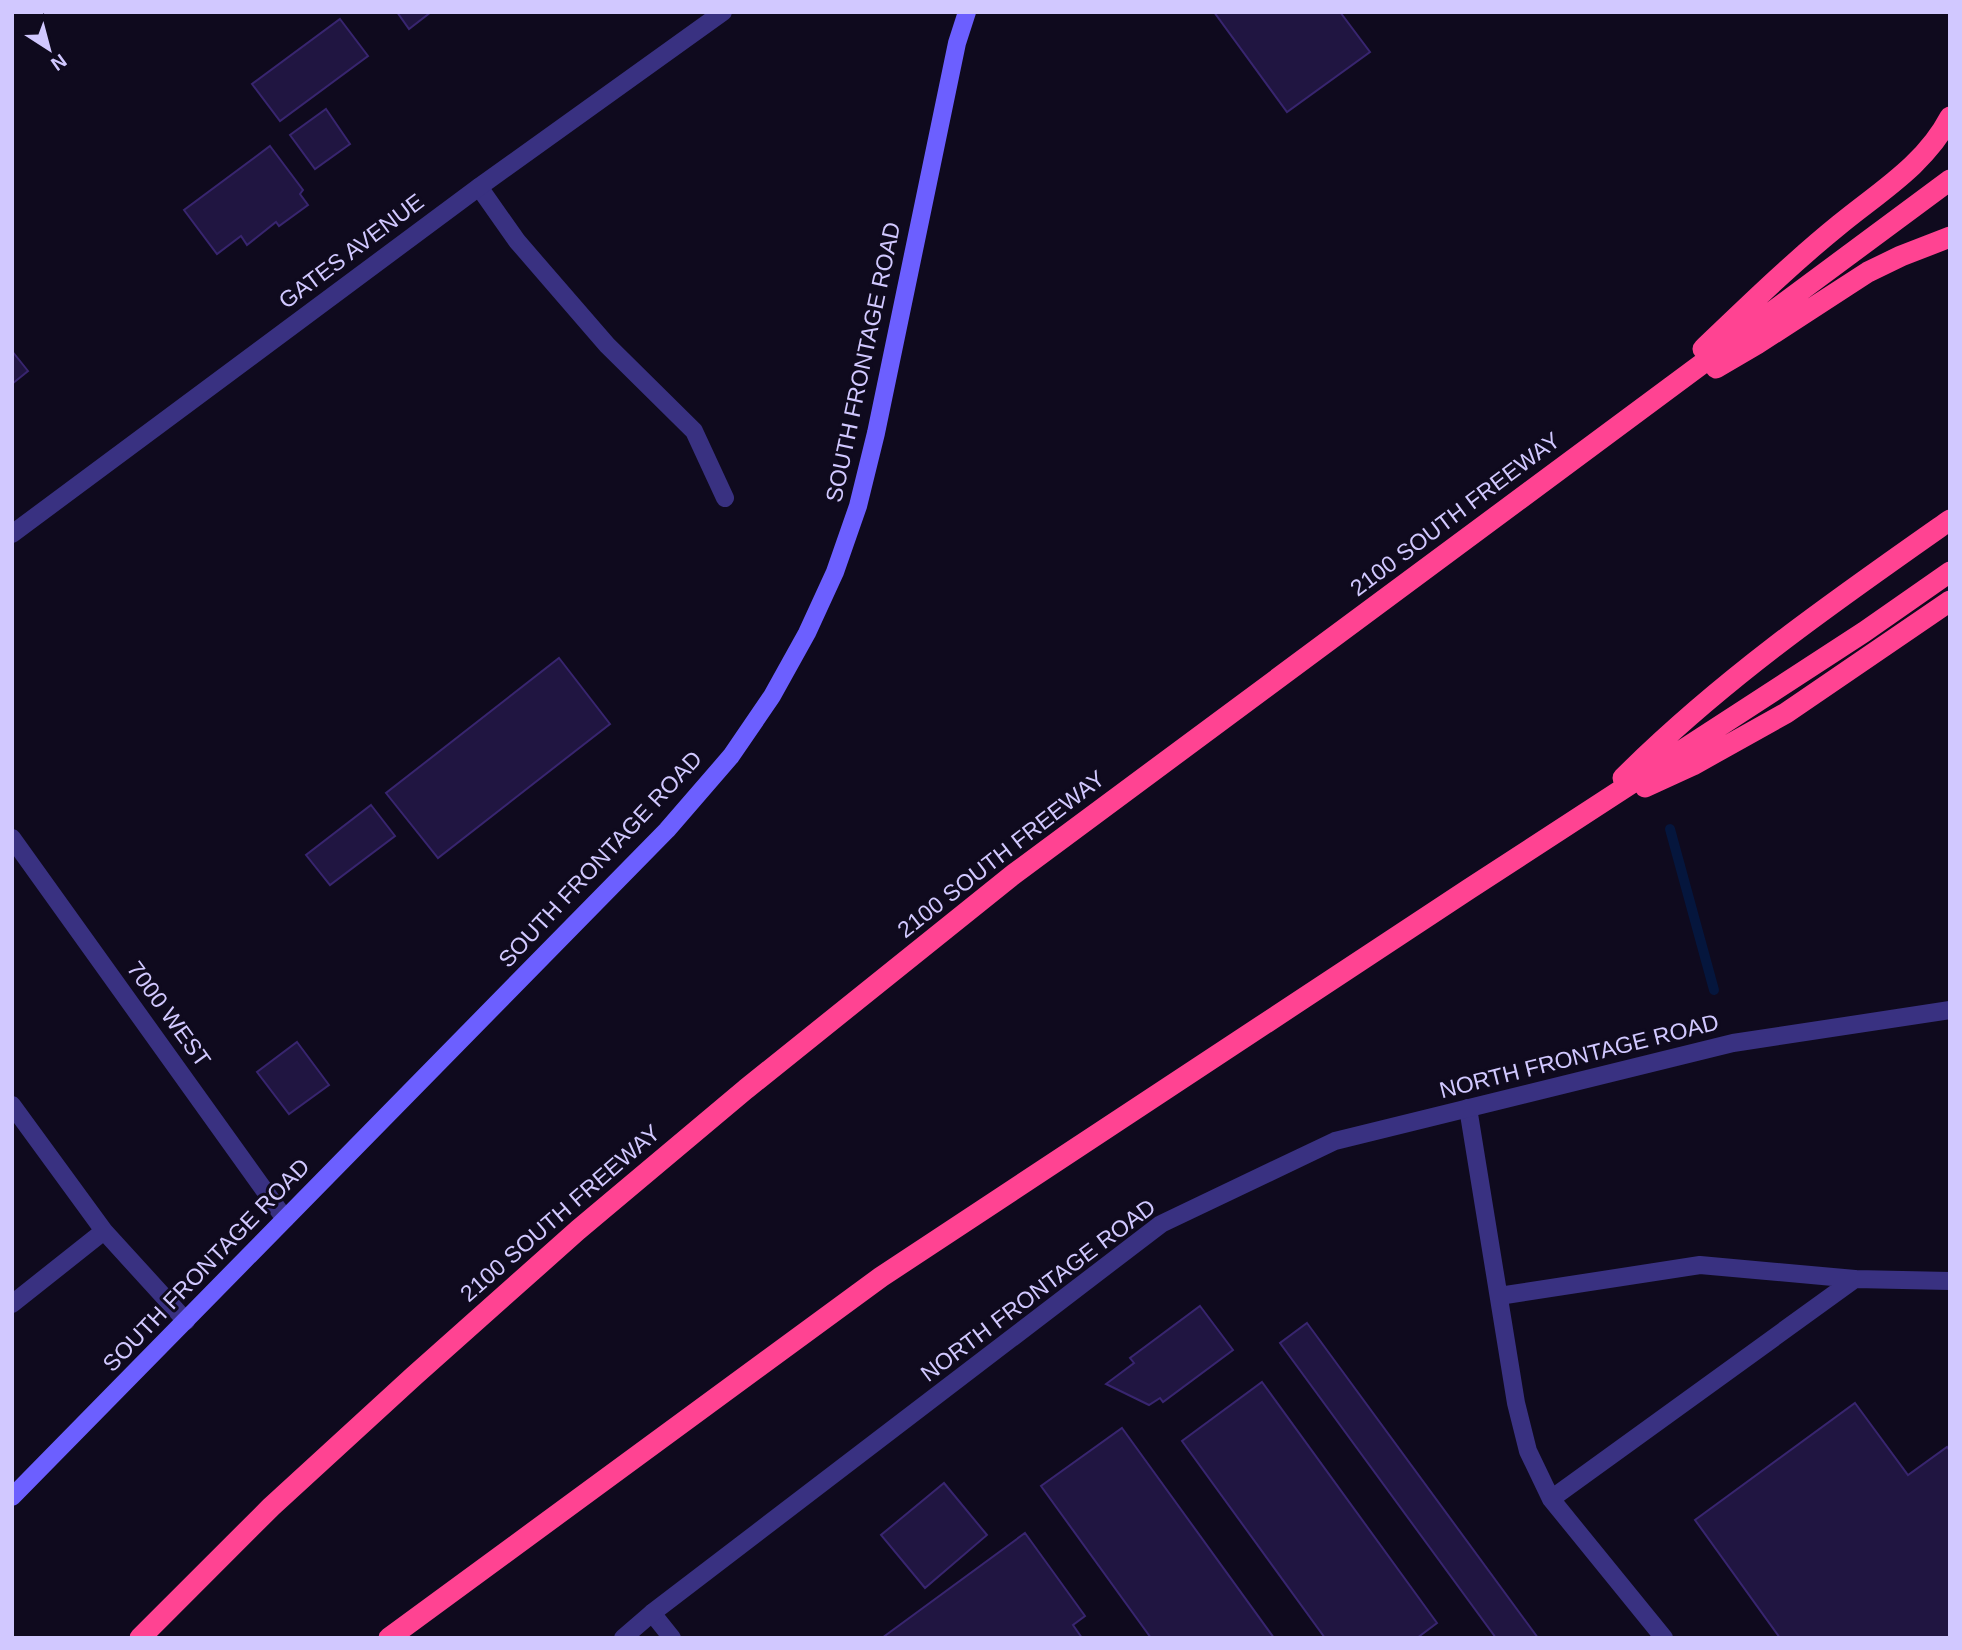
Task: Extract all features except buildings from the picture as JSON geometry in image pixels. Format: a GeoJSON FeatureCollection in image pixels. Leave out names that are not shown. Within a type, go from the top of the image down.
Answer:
{"type":"FeatureCollection","features":[{"type":"Feature","properties":{"kind":"highway"},"geometry":{"type":"LineString","coordinates":[[1649,403],[1795,263],[1904,174],[1925,154],[1950,117]]}},
{"type":"Feature","properties":{"kind":"highway","name":"2100 SOUTH FREEWAY"},"geometry":{"type":"LineString","coordinates":[[140,1638],[271,1507],[414,1376],[578,1230],[746,1089],[1014,874],[1950,180]]}},
{"type":"Feature","properties":{"kind":"highway"},"geometry":{"type":"LineString","coordinates":[[1649,403],[1757,344],[1868,272],[1900,256],[1950,237]]}},
{"type":"Feature","properties":{"kind":"highway"},"geometry":{"type":"LineString","coordinates":[[1595,807],[1680,724],[1759,657],[1950,520]]}},
{"type":"Feature","properties":{"kind":"highway"},"geometry":{"type":"LineString","coordinates":[[389,1638],[881,1277],[1864,632],[1950,572]]}},
{"type":"Feature","properties":{"kind":"highway"},"geometry":{"type":"LineString","coordinates":[[1595,807],[1681,771],[1740,740],[1809,698],[1950,601]]}},
{"type":"Feature","properties":{"kind":"street","name":"GATES AVENUE"},"geometry":{"type":"LineString","coordinates":[[12,534],[479,187],[723,12]]}},
{"type":"Feature","properties":{"kind":"street","name":"SOUTH FRONTAGE ROAD"},"geometry":{"type":"LineString","coordinates":[[12,1497],[667,830],[731,755],[772,696],[807,633],[835,572],[858,506],[876,433],[954,56],[967,12]]}},
{"type":"Feature","properties":{"kind":"street"},"geometry":{"type":"LineString","coordinates":[[479,187],[517,241],[607,345],[694,431],[725,498]]}},
{"type":"Feature","properties":{"kind":"street","name":"7000 WEST"},"geometry":{"type":"LineString","coordinates":[[12,838],[285,1219]]}},
{"type":"Feature","properties":{"kind":"street","name":"NORTH FRONTAGE ROAD"},"geometry":{"type":"LineString","coordinates":[[623,1638],[652,1613],[1161,1224],[1335,1141],[1733,1043],[1950,1010]]}},
{"type":"Feature","properties":{"kind":"street"},"geometry":{"type":"LineString","coordinates":[[12,1105],[104,1231],[186,1321]]}},
{"type":"Feature","properties":{"kind":"street"},"geometry":{"type":"LineString","coordinates":[[1468,1108],[1516,1403],[1528,1451],[1551,1499],[1664,1638]]}},
{"type":"Feature","properties":{"kind":"street"},"geometry":{"type":"LineString","coordinates":[[12,1304],[104,1231]]}},
{"type":"Feature","properties":{"kind":"street"},"geometry":{"type":"LineString","coordinates":[[1499,1296],[1700,1265],[1855,1279],[1950,1281]]}},
{"type":"Feature","properties":{"kind":"street"},"geometry":{"type":"LineString","coordinates":[[1551,1499],[1855,1279]]}},
{"type":"Feature","properties":{"kind":"street"},"geometry":{"type":"LineString","coordinates":[[652,1613],[672,1638]]}},
{"type":"Feature","properties":{"kind":"waterway"},"geometry":{"type":"LineString","coordinates":[[1670,829],[1714,990]]}}]}
